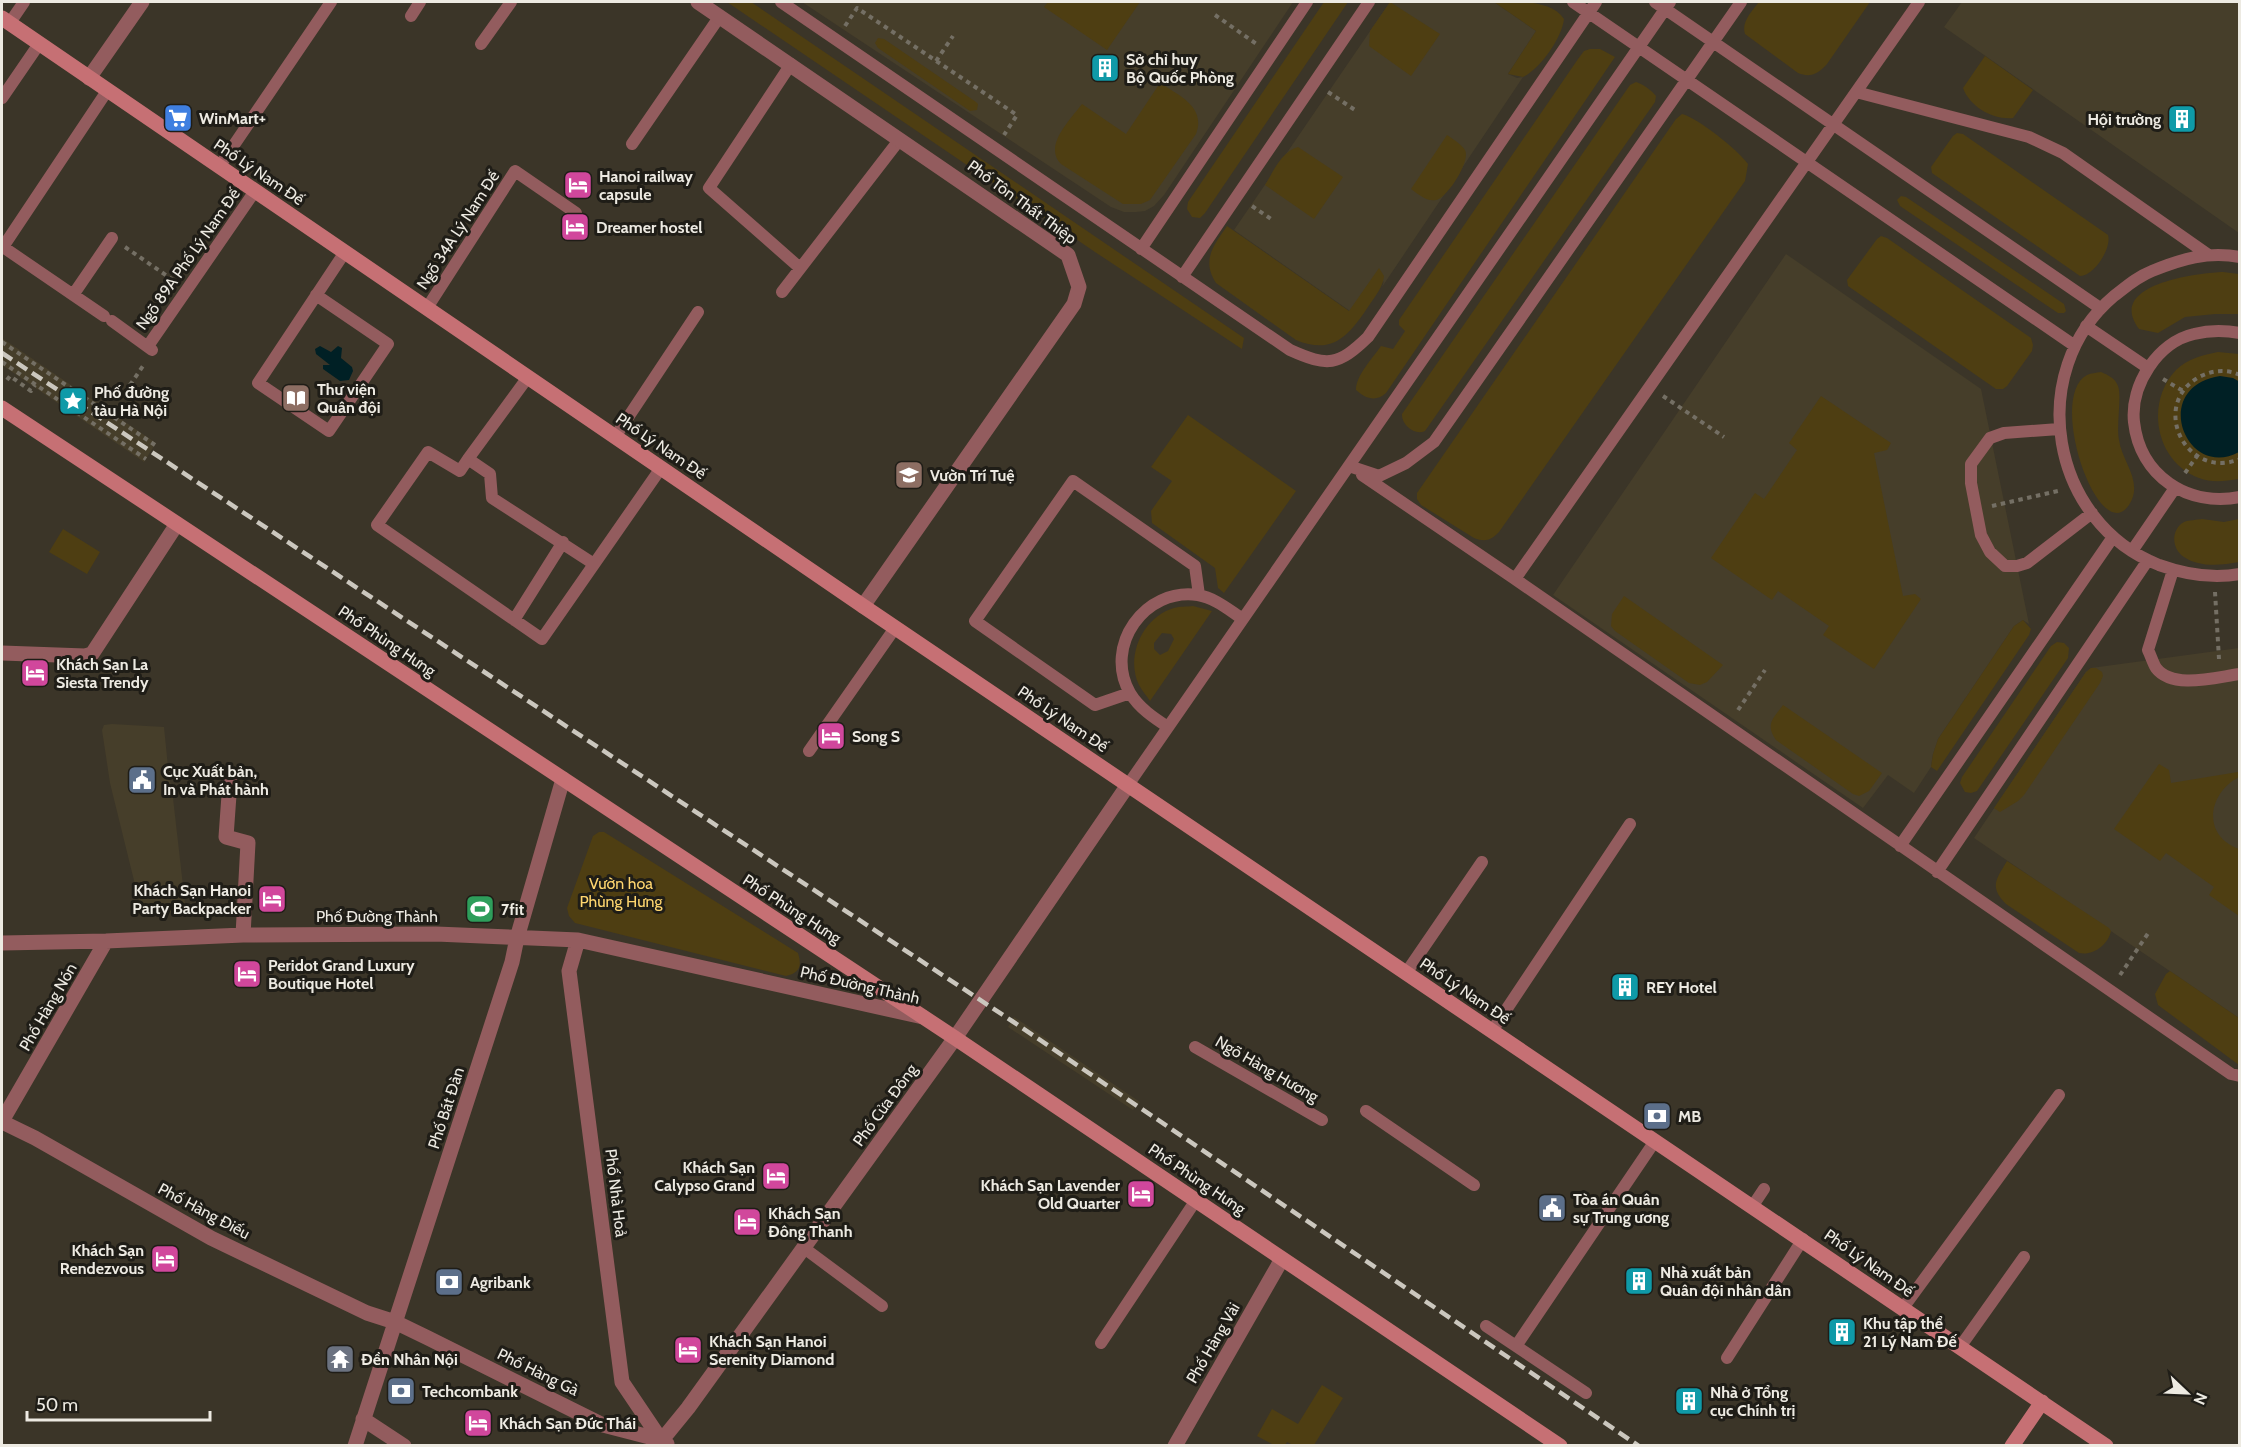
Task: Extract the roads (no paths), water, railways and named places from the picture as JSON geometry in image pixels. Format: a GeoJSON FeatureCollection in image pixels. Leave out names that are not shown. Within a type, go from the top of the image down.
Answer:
{"type":"FeatureCollection","features":[{"type":"Feature","properties":{"kind":"street"},"geometry":{"type":"LineString","coordinates":[[89,78],[141,2]]}},
{"type":"Feature","properties":{"kind":"street","name":"Phố Tôn Thất Thiệp"},"geometry":{"type":"LineString","coordinates":[[698,2],[1068,255],[1079,287],[1074,304],[863,606]]}},
{"type":"Feature","properties":{"kind":"street","name":"Phố Lý Nam Đế"},"geometry":{"type":"LineString","coordinates":[[5,21],[863,606],[1752,1207],[1803,1239],[2106,1446]]}},
{"type":"Feature","properties":{"kind":"street","name":"Phố Phùng Hưng"},"geometry":{"type":"LineString","coordinates":[[2,408],[955,1038],[1560,1446]]}},
{"type":"Feature","properties":{"kind":"street"},"geometry":{"type":"LineString","coordinates":[[2,653],[85,656],[92,654],[177,524]]}},
{"type":"Feature","properties":{"kind":"street","name":"Phố Bát Đàn"},"geometry":{"type":"LineString","coordinates":[[355,1446],[512,962],[563,779]]}},
{"type":"Feature","properties":{"kind":"street"},"geometry":{"type":"LineString","coordinates":[[230,781],[226,837],[248,843],[243,934]]}},
{"type":"Feature","properties":{"kind":"street","name":"Phố Cửa Đông"},"geometry":{"type":"LineString","coordinates":[[662,1444],[955,1038],[1128,785]]}},
{"type":"Feature","properties":{"kind":"street","name":"Phố Đường Thành"},"geometry":{"type":"LineString","coordinates":[[2,943],[106,941],[243,934],[436,934],[578,940],[923,1017]]}},
{"type":"Feature","properties":{"kind":"street","name":"Phố Nhà Hoả"},"geometry":{"type":"LineString","coordinates":[[578,940],[569,971],[622,1382],[662,1444]]}},
{"type":"Feature","properties":{"kind":"street","name":"Phố Hàng Nón"},"geometry":{"type":"LineString","coordinates":[[2,1121],[106,941]]}},
{"type":"Feature","properties":{"kind":"street","name":"Phố Hàng Điếu"},"geometry":{"type":"LineString","coordinates":[[2,1121],[212,1238],[367,1313],[395,1322]]}},
{"type":"Feature","properties":{"kind":"street","name":"Phố Hàng Vải"},"geometry":{"type":"LineString","coordinates":[[1181,1444],[1282,1259]]}},
{"type":"Feature","properties":{"kind":"street","name":"Phố Hàng Gà"},"geometry":{"type":"LineString","coordinates":[[395,1322],[603,1425],[662,1444]]}},
{"type":"Feature","properties":{"kind":"street"},"geometry":{"type":"LineString","coordinates":[[2012,1446],[2042,1402]]}},
{"type":"Feature","properties":{"kind":"street"},"geometry":{"type":"LineString","coordinates":[[363,1419],[404,1446]]}},
{"type":"Feature","properties":{"kind":"lane"},"geometry":{"type":"LineString","coordinates":[[5,21],[24,2]]}},
{"type":"Feature","properties":{"kind":"lane"},"geometry":{"type":"LineString","coordinates":[[219,167],[331,2]]}},
{"type":"Feature","properties":{"kind":"lane"},"geometry":{"type":"LineString","coordinates":[[411,16],[420,2]]}},
{"type":"Feature","properties":{"kind":"lane"},"geometry":{"type":"LineString","coordinates":[[482,44],[512,2]]}},
{"type":"Feature","properties":{"kind":"lane"},"geometry":{"type":"LineString","coordinates":[[781,2],[1182,277],[1298,353],[1313,360],[1333,362],[1352,353],[1368,336],[1596,2]]}},
{"type":"Feature","properties":{"kind":"lane"},"geometry":{"type":"LineString","coordinates":[[1142,249],[1306,2]]}},
{"type":"Feature","properties":{"kind":"lane"},"geometry":{"type":"LineString","coordinates":[[1182,277],[1368,2]]}},
{"type":"Feature","properties":{"kind":"lane"},"geometry":{"type":"LineString","coordinates":[[1573,2],[2074,346]]}},
{"type":"Feature","properties":{"kind":"lane"},"geometry":{"type":"LineString","coordinates":[[1348,466],[1379,476],[1406,463],[1434,442],[1741,2]]}},
{"type":"Feature","properties":{"kind":"lane"},"geometry":{"type":"LineString","coordinates":[[1515,579],[1919,2]]}},
{"type":"Feature","properties":{"kind":"lane"},"geometry":{"type":"LineString","coordinates":[[1128,785],[1638,47],[1663,4],[1713,42],[2100,308]]}},
{"type":"Feature","properties":{"kind":"lane"},"geometry":{"type":"LineString","coordinates":[[632,144],[720,16]]}},
{"type":"Feature","properties":{"kind":"lane"},"geometry":{"type":"LineString","coordinates":[[2,98],[39,44]]}},
{"type":"Feature","properties":{"kind":"lane"},"geometry":{"type":"LineString","coordinates":[[791,64],[709,188],[800,268]]}},
{"type":"Feature","properties":{"kind":"lane","name":"Ngõ 89A Phố Lý Nam Đế"},"geometry":{"type":"LineString","coordinates":[[107,90],[3,247],[73,295],[151,348],[187,290],[255,191]]}},
{"type":"Feature","properties":{"kind":"lane"},"geometry":{"type":"LineString","coordinates":[[1856,92],[2029,137],[2063,153],[2207,254]]}},
{"type":"Feature","properties":{"kind":"lane"},"geometry":{"type":"LineString","coordinates":[[782,292],[900,139]]}},
{"type":"Feature","properties":{"kind":"lane","name":"Ngõ 34A Lý Nam Đế"},"geometry":{"type":"LineString","coordinates":[[427,308],[515,171],[576,213]]}},
{"type":"Feature","properties":{"kind":"lane"},"geometry":{"type":"LineString","coordinates":[[73,295],[112,238]]}},
{"type":"Feature","properties":{"kind":"lane"},"geometry":{"type":"LineString","coordinates":[[316,295],[388,344],[329,431],[258,383],[316,295],[345,252]]}},
{"type":"Feature","properties":{"kind":"lane"},"geometry":{"type":"LineString","coordinates":[[2240,257],[2207,254],[2179,259],[2136,278],[2100,308],[2074,346],[2061,385],[2059,429],[2067,468],[2076,487],[2086,506],[2113,537],[2148,560],[2173,570],[2214,576],[2240,574]]}},
{"type":"Feature","properties":{"kind":"lane"},"geometry":{"type":"LineString","coordinates":[[615,437],[698,312]]}},
{"type":"Feature","properties":{"kind":"lane"},"geometry":{"type":"LineString","coordinates":[[2086,326],[2148,368]]}},
{"type":"Feature","properties":{"kind":"lane"},"geometry":{"type":"LineString","coordinates":[[2240,333],[2219,329],[2192,334],[2167,348],[2148,368],[2137,393],[2134,421],[2140,447],[2154,471],[2175,488],[2198,498],[2223,500],[2240,497]]}},
{"type":"Feature","properties":{"kind":"lane"},"geometry":{"type":"LineString","coordinates":[[528,377],[460,471],[428,452],[377,525],[542,639],[661,468]]}},
{"type":"Feature","properties":{"kind":"lane"},"geometry":{"type":"LineString","coordinates":[[2059,429],[2004,433],[1986,441],[1971,464],[1971,483],[1981,535],[1990,552],[2006,566],[2017,566],[2027,563],[2092,513]]}},
{"type":"Feature","properties":{"kind":"lane"},"geometry":{"type":"LineString","coordinates":[[468,459],[490,474],[492,498],[594,564]]}},
{"type":"Feature","properties":{"kind":"lane"},"geometry":{"type":"LineString","coordinates":[[1348,466],[1515,579],[2109,991],[2231,1074],[2240,1076]]}},
{"type":"Feature","properties":{"kind":"lane"},"geometry":{"type":"LineString","coordinates":[[1130,693],[1095,705],[975,621],[1073,481],[1195,566],[1199,595]]}},
{"type":"Feature","properties":{"kind":"lane"},"geometry":{"type":"LineString","coordinates":[[2132,551],[2175,488]]}},
{"type":"Feature","properties":{"kind":"lane"},"geometry":{"type":"LineString","coordinates":[[1900,846],[2113,537]]}},
{"type":"Feature","properties":{"kind":"lane"},"geometry":{"type":"LineString","coordinates":[[514,620],[563,542]]}},
{"type":"Feature","properties":{"kind":"lane"},"geometry":{"type":"LineString","coordinates":[[1937,872],[2148,560]]}},
{"type":"Feature","properties":{"kind":"lane"},"geometry":{"type":"LineString","coordinates":[[2173,570],[2148,650],[2157,669],[2175,680],[2194,681],[2240,674]]}},
{"type":"Feature","properties":{"kind":"lane"},"geometry":{"type":"LineString","coordinates":[[1168,728],[1144,710],[1130,693],[1123,674],[1122,652],[1128,632],[1134,623],[1140,615],[1157,602],[1177,595],[1199,595],[1218,602],[1243,619]]}},
{"type":"Feature","properties":{"kind":"lane"},"geometry":{"type":"LineString","coordinates":[[809,751],[895,627]]}},
{"type":"Feature","properties":{"kind":"lane"},"geometry":{"type":"LineString","coordinates":[[1492,1031],[1629,824]]}},
{"type":"Feature","properties":{"kind":"lane"},"geometry":{"type":"LineString","coordinates":[[1406,974],[1482,862]]}},
{"type":"Feature","properties":{"kind":"lane","name":"Ngõ Hàng Hương"},"geometry":{"type":"LineString","coordinates":[[1195,1047],[1322,1120]]}},
{"type":"Feature","properties":{"kind":"lane"},"geometry":{"type":"LineString","coordinates":[[1903,1308],[2060,1095]]}},
{"type":"Feature","properties":{"kind":"lane"},"geometry":{"type":"LineString","coordinates":[[1366,1111],[1474,1185]]}},
{"type":"Feature","properties":{"kind":"lane"},"geometry":{"type":"LineString","coordinates":[[1516,1346],[1655,1141]]}},
{"type":"Feature","properties":{"kind":"lane"},"geometry":{"type":"LineString","coordinates":[[1752,1207],[1764,1190]]}},
{"type":"Feature","properties":{"kind":"lane"},"geometry":{"type":"LineString","coordinates":[[1101,1343],[1196,1200]]}},
{"type":"Feature","properties":{"kind":"lane"},"geometry":{"type":"LineString","coordinates":[[1727,1358],[1803,1239]]}},
{"type":"Feature","properties":{"kind":"lane"},"geometry":{"type":"LineString","coordinates":[[804,1248],[882,1306]]}},
{"type":"Feature","properties":{"kind":"lane"},"geometry":{"type":"LineString","coordinates":[[1960,1347],[2024,1257]]}},
{"type":"Feature","properties":{"kind":"lane"},"geometry":{"type":"LineString","coordinates":[[1486,1326],[1586,1393]]}},
{"type":"Feature","properties":{"kind":"water"},"geometry":{"type":"Polygon","coordinates":[[[320,346],[331,352],[338,346],[342,348],[341,358],[352,367],[353,371],[349,380],[340,381],[323,369],[323,365],[330,365],[316,354],[315,349],[320,346]]]}},
{"type":"Feature","properties":{"kind":"water"},"geometry":{"type":"Polygon","coordinates":[[[2220,376],[2233,378],[2240,382],[2239,452],[2220,458],[2204,454],[2191,444],[2183,429],[2181,413],[2186,397],[2198,384],[2220,376]]]}},
{"type":"Feature","properties":{"kind":"railway"},"geometry":{"type":"LineString","coordinates":[[2,353],[1012,1021],[1639,1446]]}},
{"type":"Feature","properties":{"kind":"place","name":"Sở chỉ huy Bộ Quốc Phòng"},"geometry":{"type":"Point","coordinates":[1105,68]}},
{"type":"Feature","properties":{"kind":"place","name":"WinMart+"},"geometry":{"type":"Point","coordinates":[178,118]}},
{"type":"Feature","properties":{"kind":"place","name":"Hội trường"},"geometry":{"type":"Point","coordinates":[2182,119]}},
{"type":"Feature","properties":{"kind":"place","name":"Hanoi railway capsule"},"geometry":{"type":"Point","coordinates":[578,185]}},
{"type":"Feature","properties":{"kind":"place","name":"Dreamer hostel"},"geometry":{"type":"Point","coordinates":[575,227]}},
{"type":"Feature","properties":{"kind":"place","name":"Thư viện Quân đội"},"geometry":{"type":"Point","coordinates":[296,398]}},
{"type":"Feature","properties":{"kind":"place","name":"Phố đường tàu Hà Nội"},"geometry":{"type":"Point","coordinates":[73,401]}},
{"type":"Feature","properties":{"kind":"place","name":"Vườn Trí Tuệ"},"geometry":{"type":"Point","coordinates":[909,475]}},
{"type":"Feature","properties":{"kind":"place","name":"Khách Sạn La Siesta Trendy"},"geometry":{"type":"Point","coordinates":[35,673]}},
{"type":"Feature","properties":{"kind":"place","name":"Song S"},"geometry":{"type":"Point","coordinates":[831,736]}},
{"type":"Feature","properties":{"kind":"place","name":"Cục Xuất bản, In và Phát hành"},"geometry":{"type":"Point","coordinates":[142,780]}},
{"type":"Feature","properties":{"kind":"place","name":"Khách Sạn Hanoi Party Backpacker"},"geometry":{"type":"Point","coordinates":[272,899]}},
{"type":"Feature","properties":{"kind":"place","name":"7fit"},"geometry":{"type":"Point","coordinates":[480,909]}},
{"type":"Feature","properties":{"kind":"place","name":"Peridot Grand Luxury Boutique Hotel"},"geometry":{"type":"Point","coordinates":[247,974]}},
{"type":"Feature","properties":{"kind":"place","name":"REY Hotel"},"geometry":{"type":"Point","coordinates":[1625,987]}},
{"type":"Feature","properties":{"kind":"place","name":"MB"},"geometry":{"type":"Point","coordinates":[1657,1116]}},
{"type":"Feature","properties":{"kind":"place","name":"Khách Sạn Calypso Grand"},"geometry":{"type":"Point","coordinates":[776,1176]}},
{"type":"Feature","properties":{"kind":"place","name":"Khách Sạn Lavender Old Quarter"},"geometry":{"type":"Point","coordinates":[1141,1194]}},
{"type":"Feature","properties":{"kind":"place","name":"Tòa án Quân sự Trung ương"},"geometry":{"type":"Point","coordinates":[1552,1208]}},
{"type":"Feature","properties":{"kind":"place","name":"Khách Sạn Đông Thanh"},"geometry":{"type":"Point","coordinates":[747,1222]}},
{"type":"Feature","properties":{"kind":"place","name":"Khách Sạn Rendezvous"},"geometry":{"type":"Point","coordinates":[165,1259]}},
{"type":"Feature","properties":{"kind":"place","name":"Nhà xuất bản Quân đội nhân dân"},"geometry":{"type":"Point","coordinates":[1639,1281]}},
{"type":"Feature","properties":{"kind":"place","name":"Agribank"},"geometry":{"type":"Point","coordinates":[449,1282]}},
{"type":"Feature","properties":{"kind":"place","name":"Khu tập thể 21 Lý Nam Đế"},"geometry":{"type":"Point","coordinates":[1842,1332]}},
{"type":"Feature","properties":{"kind":"place","name":"Khách Sạn Hanoi Serenity Diamond"},"geometry":{"type":"Point","coordinates":[688,1350]}},
{"type":"Feature","properties":{"kind":"place","name":"Đền Nhân Nội"},"geometry":{"type":"Point","coordinates":[340,1359]}},
{"type":"Feature","properties":{"kind":"place","name":"Techcombank"},"geometry":{"type":"Point","coordinates":[401,1391]}},
{"type":"Feature","properties":{"kind":"place","name":"Nhà ở Tổng cục Chính trị"},"geometry":{"type":"Point","coordinates":[1689,1401]}},
{"type":"Feature","properties":{"kind":"place","name":"Khách Sạn Đức Thái"},"geometry":{"type":"Point","coordinates":[478,1423]}},
{"type":"Feature","properties":{"kind":"park label","name":"Vườn hoa Phùng Hưng"},"geometry":{"type":"Point","coordinates":[621,892]}}]}
